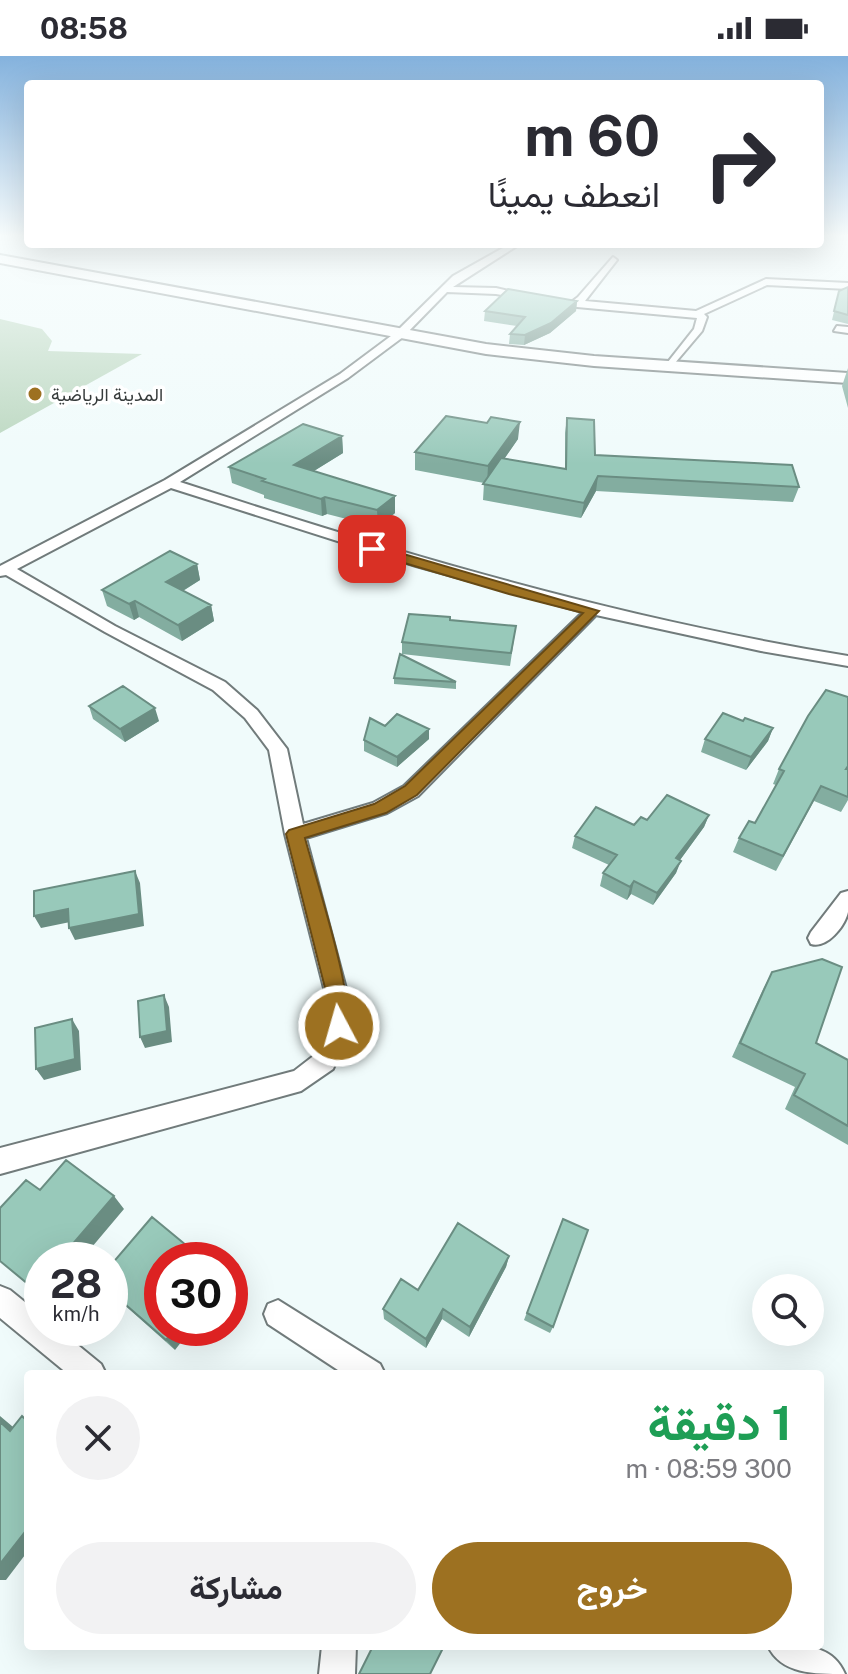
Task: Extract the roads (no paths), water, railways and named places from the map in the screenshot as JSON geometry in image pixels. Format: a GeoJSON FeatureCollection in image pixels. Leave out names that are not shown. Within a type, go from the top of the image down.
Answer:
{"type":"FeatureCollection","features":[{"type":"Feature","properties":{"kind":"main road"},"geometry":{"type":"LineString","coordinates":[[281,313],[486,349],[669,367],[848,378]]}},
{"type":"Feature","properties":{"kind":"street"},"geometry":{"type":"LineString","coordinates":[[3,570],[170,483],[344,376],[399,335],[422,313]]}},
{"type":"Feature","properties":{"kind":"street"},"geometry":{"type":"LineString","coordinates":[[669,367],[699,329],[702,317],[681,313]]}},
{"type":"Feature","properties":{"kind":"street"},"geometry":{"type":"LineString","coordinates":[[170,483],[345,542],[592,611],[782,651],[848,661]]}},
{"type":"Feature","properties":{"kind":"street"},"geometry":{"type":"LineString","coordinates":[[0,1161],[301,1080],[325,1061],[339,1026],[337,996],[295,834],[278,749],[251,714],[219,686],[3,570]]}},
{"type":"Feature","properties":{"kind":"street"},"geometry":{"type":"LineString","coordinates":[[295,834],[380,808],[411,791],[592,611]]}},
{"type":"Feature","properties":{"kind":"street"},"geometry":{"type":"LineString","coordinates":[[819,938],[848,899]]}},
{"type":"Feature","properties":{"kind":"street"},"geometry":{"type":"LineString","coordinates":[[0,1300],[86,1370]]}},
{"type":"Feature","properties":{"kind":"street"},"geometry":{"type":"LineString","coordinates":[[278,1314],[364,1370]]}},
{"type":"Feature","properties":{"kind":"street"},"geometry":{"type":"LineString","coordinates":[[337,1674],[339,1650]]}},
{"type":"Feature","properties":{"kind":"street"},"geometry":{"type":"LineString","coordinates":[[791,1650],[827,1674]]}},
{"type":"Feature","properties":{"kind":"place","name":"المدينة الرياضية"},"geometry":{"type":"Point","coordinates":[35,394]}}]}
